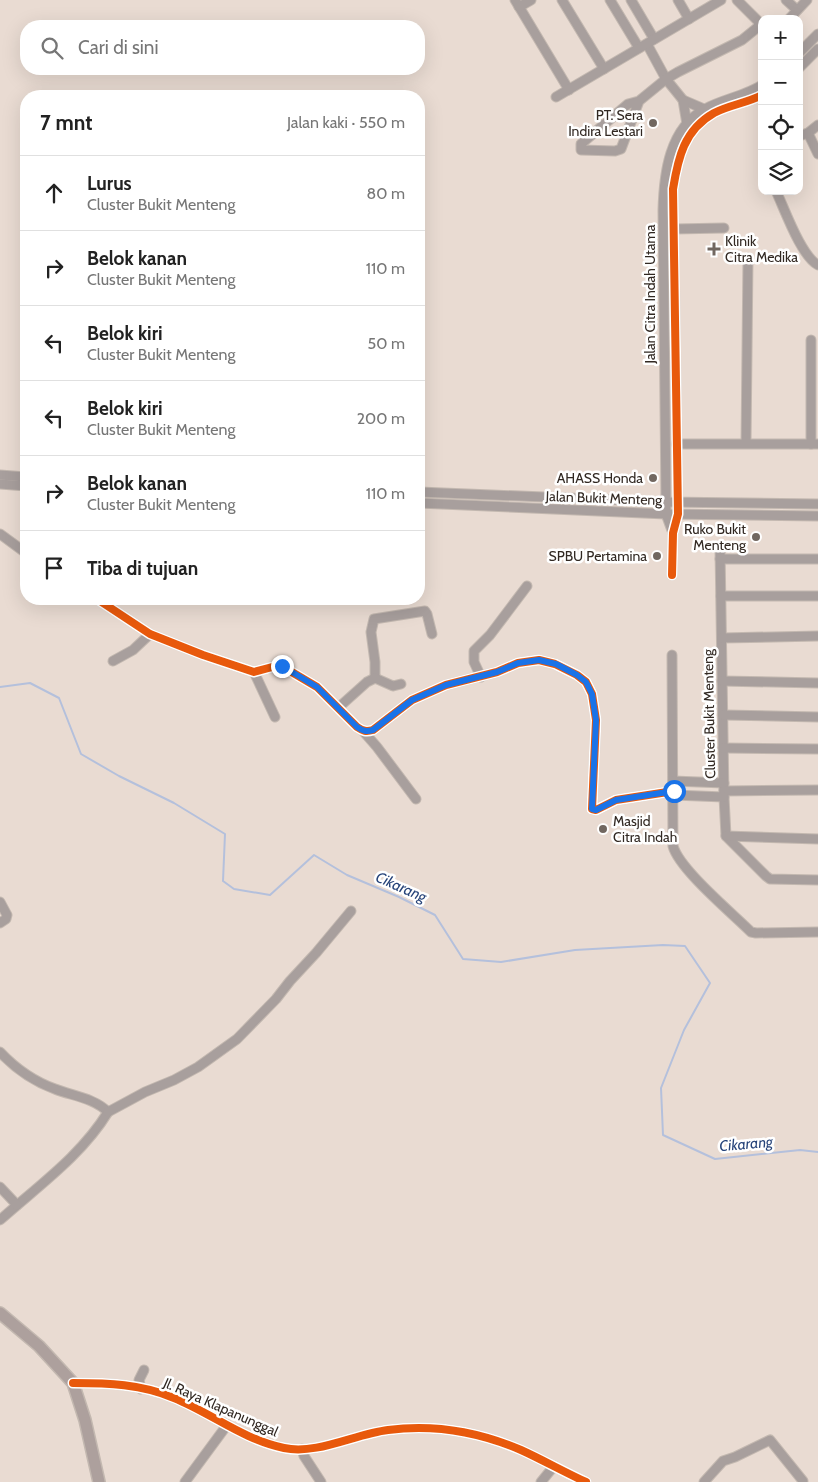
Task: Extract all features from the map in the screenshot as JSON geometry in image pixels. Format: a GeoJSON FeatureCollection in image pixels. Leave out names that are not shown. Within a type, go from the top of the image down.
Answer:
{"type":"FeatureCollection","features":[{"type":"Feature","properties":{"kind":"main road"},"geometry":{"type":"LineString","coordinates":[[0,1313],[38,1346],[73,1383],[85,1420],[99,1482]]}},
{"type":"Feature","properties":{"kind":"street"},"geometry":{"type":"LineString","coordinates":[[531,0],[517,4],[569,90]]}},
{"type":"Feature","properties":{"kind":"street"},"geometry":{"type":"LineString","coordinates":[[562,0],[604,69]]}},
{"type":"Feature","properties":{"kind":"street"},"geometry":{"type":"LineString","coordinates":[[610,0],[647,44]]}},
{"type":"Feature","properties":{"kind":"street"},"geometry":{"type":"LineString","coordinates":[[630,0],[647,44],[666,79],[683,100],[704,109]]}},
{"type":"Feature","properties":{"kind":"street"},"geometry":{"type":"LineString","coordinates":[[678,0],[689,19]]}},
{"type":"Feature","properties":{"kind":"street"},"geometry":{"type":"LineString","coordinates":[[556,97],[721,0]]}},
{"type":"Feature","properties":{"kind":"street"},"geometry":{"type":"LineString","coordinates":[[639,101],[621,149],[615,151],[581,150],[582,144],[628,104],[639,101],[666,79],[742,40],[758,26],[759,22],[736,0]]}},
{"type":"Feature","properties":{"kind":"street"},"geometry":{"type":"LineString","coordinates":[[786,0],[797,10]]}},
{"type":"Feature","properties":{"kind":"street"},"geometry":{"type":"LineString","coordinates":[[793,15],[806,0]]}},
{"type":"Feature","properties":{"kind":"street"},"geometry":{"type":"LineString","coordinates":[[803,49],[818,34]]}},
{"type":"Feature","properties":{"kind":"street"},"geometry":{"type":"LineString","coordinates":[[803,64],[818,49]]}},
{"type":"Feature","properties":{"kind":"street","name":"Jalan Citra Indah Utama"},"geometry":{"type":"LineString","coordinates":[[673,533],[666,514],[663,210],[668,188],[666,166],[671,152],[686,124],[704,109],[758,88]]}},
{"type":"Feature","properties":{"kind":"street"},"geometry":{"type":"LineString","coordinates":[[672,575],[673,533],[678,514],[678,502],[674,209],[668,188],[683,147],[693,131],[715,113],[758,97]]}},
{"type":"Feature","properties":{"kind":"street"},"geometry":{"type":"LineString","coordinates":[[683,100],[686,124]]}},
{"type":"Feature","properties":{"kind":"street"},"geometry":{"type":"LineString","coordinates":[[818,125],[803,134],[818,152]]}},
{"type":"Feature","properties":{"kind":"street"},"geometry":{"type":"LineString","coordinates":[[778,195],[805,252],[812,262],[818,265]]}},
{"type":"Feature","properties":{"kind":"street"},"geometry":{"type":"LineString","coordinates":[[674,229],[724,228]]}},
{"type":"Feature","properties":{"kind":"street"},"geometry":{"type":"LineString","coordinates":[[746,443],[748,258]]}},
{"type":"Feature","properties":{"kind":"street"},"geometry":{"type":"LineString","coordinates":[[676,444],[815,444],[811,340]]}},
{"type":"Feature","properties":{"kind":"street"},"geometry":{"type":"LineString","coordinates":[[0,475],[20,477]]}},
{"type":"Feature","properties":{"kind":"street"},"geometry":{"type":"LineString","coordinates":[[0,484],[20,486]]}},
{"type":"Feature","properties":{"kind":"street","name":"Jalan Bukit Menteng"},"geometry":{"type":"LineString","coordinates":[[425,492],[666,502],[818,504]]}},
{"type":"Feature","properties":{"kind":"street","name":"Jalan Bukit Menteng"},"geometry":{"type":"LineString","coordinates":[[425,503],[666,514],[818,516]]}},
{"type":"Feature","properties":{"kind":"street"},"geometry":{"type":"LineString","coordinates":[[0,534],[20,549]]}},
{"type":"Feature","properties":{"kind":"street","name":"Cluster Bukit Menteng"},"geometry":{"type":"LineString","coordinates":[[720,549],[726,836]]}},
{"type":"Feature","properties":{"kind":"street"},"geometry":{"type":"LineString","coordinates":[[720,560],[818,559]]}},
{"type":"Feature","properties":{"kind":"street"},"geometry":{"type":"LineString","coordinates":[[481,677],[474,662],[474,651],[490,634],[527,586]]}},
{"type":"Feature","properties":{"kind":"street"},"geometry":{"type":"LineString","coordinates":[[721,596],[818,596]]}},
{"type":"Feature","properties":{"kind":"street"},"geometry":{"type":"LineString","coordinates":[[106,605],[150,634],[203,656],[254,672],[282,666],[317,687],[377,746],[416,799]]}},
{"type":"Feature","properties":{"kind":"street"},"geometry":{"type":"LineString","coordinates":[[375,678],[372,632],[374,619],[424,611],[427,614],[432,634]]}},
{"type":"Feature","properties":{"kind":"street"},"geometry":{"type":"LineString","coordinates":[[114,661],[134,650],[150,634]]}},
{"type":"Feature","properties":{"kind":"street","name":"Cluster Bukit Menteng"},"geometry":{"type":"LineString","coordinates":[[722,638],[818,636]]}},
{"type":"Feature","properties":{"kind":"street"},"geometry":{"type":"LineString","coordinates":[[672,655],[675,853],[690,873],[751,932],[818,932]]}},
{"type":"Feature","properties":{"kind":"street"},"geometry":{"type":"LineString","coordinates":[[362,731],[373,730],[412,700],[446,685],[481,677],[518,663],[539,660],[556,664],[577,675],[586,682],[592,694],[596,720],[591,806],[594,810],[616,800],[674,789],[724,790]]}},
{"type":"Feature","properties":{"kind":"street"},"geometry":{"type":"LineString","coordinates":[[254,672],[275,717]]}},
{"type":"Feature","properties":{"kind":"street"},"geometry":{"type":"LineString","coordinates":[[375,678],[393,686],[402,684]]}},
{"type":"Feature","properties":{"kind":"street"},"geometry":{"type":"LineString","coordinates":[[338,708],[367,682],[375,678]]}},
{"type":"Feature","properties":{"kind":"street"},"geometry":{"type":"LineString","coordinates":[[722,681],[818,683]]}},
{"type":"Feature","properties":{"kind":"street"},"geometry":{"type":"LineString","coordinates":[[723,715],[818,717]]}},
{"type":"Feature","properties":{"kind":"street"},"geometry":{"type":"LineString","coordinates":[[724,748],[818,749]]}},
{"type":"Feature","properties":{"kind":"street"},"geometry":{"type":"LineString","coordinates":[[674,789],[724,790]]}},
{"type":"Feature","properties":{"kind":"street","name":"Cluster Bukit Menteng"},"geometry":{"type":"LineString","coordinates":[[724,790],[818,790]]}},
{"type":"Feature","properties":{"kind":"street"},"geometry":{"type":"LineString","coordinates":[[726,836],[818,839]]}},
{"type":"Feature","properties":{"kind":"street"},"geometry":{"type":"LineString","coordinates":[[726,836],[770,879],[818,880]]}},
{"type":"Feature","properties":{"kind":"street"},"geometry":{"type":"LineString","coordinates":[[0,902],[7,915],[6,919],[0,923]]}},
{"type":"Feature","properties":{"kind":"street"},"geometry":{"type":"LineString","coordinates":[[0,1220],[60,1169],[98,1129],[108,1112],[145,1092],[174,1080],[237,1040],[276,999],[351,911]]}},
{"type":"Feature","properties":{"kind":"street"},"geometry":{"type":"LineString","coordinates":[[0,1052],[22,1073],[34,1080],[95,1102],[108,1112]]}},
{"type":"Feature","properties":{"kind":"street"},"geometry":{"type":"LineString","coordinates":[[0,1187],[17,1205]]}},
{"type":"Feature","properties":{"kind":"street"},"geometry":{"type":"LineString","coordinates":[[141,1389],[139,1380],[144,1370]]}},
{"type":"Feature","properties":{"kind":"street","name":"Jl. Raya Klapanunggal"},"geometry":{"type":"LineString","coordinates":[[73,1383],[123,1385],[159,1392],[240,1432],[272,1445],[285,1448],[302,1450],[387,1430],[416,1428],[451,1429],[505,1443],[586,1482]]}},
{"type":"Feature","properties":{"kind":"street"},"geometry":{"type":"LineString","coordinates":[[186,1482],[227,1425]]}},
{"type":"Feature","properties":{"kind":"street"},"geometry":{"type":"LineString","coordinates":[[704,1482],[722,1461],[735,1457],[770,1440],[772,1440],[802,1481]]}},
{"type":"Feature","properties":{"kind":"street"},"geometry":{"type":"LineString","coordinates":[[302,1450],[321,1482]]}},
{"type":"Feature","properties":{"kind":"street"},"geometry":{"type":"LineString","coordinates":[[541,1482],[554,1466]]}},
{"type":"Feature","properties":{"kind":"waterway","name":"Cikarang"},"geometry":{"type":"LineString","coordinates":[[0,687],[30,683],[59,698],[81,754],[119,776],[174,803],[225,834],[223,881],[234,889],[270,895],[314,855],[347,875],[435,915],[463,959],[501,962],[575,950],[663,945],[685,946],[710,983],[684,1030],[661,1088],[663,1135],[715,1159],[800,1150],[818,1152]]}},
{"type":"Feature","properties":{"kind":"cycle path"},"geometry":{"type":"LineString","coordinates":[[672,575],[673,533],[678,514],[673,189],[680,156],[689,136],[696,128],[714,113],[758,97]]}},
{"type":"Feature","properties":{"kind":"cycle path"},"geometry":{"type":"LineString","coordinates":[[106,605],[150,634],[203,655],[254,672],[276,666],[285,668],[317,687],[357,727],[365,731],[373,730],[412,700],[446,685],[497,672],[518,663],[539,660],[555,664],[577,675],[586,682],[592,694],[596,720],[592,809],[596,810],[616,800],[674,791]]}},
{"type":"Feature","properties":{"kind":"cycle path"},"geometry":{"type":"LineString","coordinates":[[73,1383],[124,1385],[162,1393],[188,1404],[241,1433],[284,1448],[310,1449],[375,1432],[405,1428],[439,1429],[473,1434],[521,1450],[586,1482]]}},
{"type":"Feature","properties":{"kind":"place","name":"PT. Sera Indira Lestari"},"geometry":{"type":"Point","coordinates":[653,123]}},
{"type":"Feature","properties":{"kind":"place","name":"Klinik Citra Medika"},"geometry":{"type":"Point","coordinates":[714,249]}},
{"type":"Feature","properties":{"kind":"place","name":"AHASS Honda"},"geometry":{"type":"Point","coordinates":[653,478]}},
{"type":"Feature","properties":{"kind":"place","name":"Ruko Bukit Menteng"},"geometry":{"type":"Point","coordinates":[756,537]}},
{"type":"Feature","properties":{"kind":"place","name":"SPBU Pertamina"},"geometry":{"type":"Point","coordinates":[657,556]}},
{"type":"Feature","properties":{"kind":"place","name":"Masjid Citra Indah"},"geometry":{"type":"Point","coordinates":[603,829]}},
{"type":"Feature","properties":{"kind":"route"},"geometry":{"type":"LineString","coordinates":[[282,666],[317,687],[357,727],[367,732],[373,730],[412,700],[446,685],[481,677],[518,663],[539,660],[556,664],[586,682],[592,694],[596,720],[592,809],[596,810],[616,800],[674,791]]}}]}
